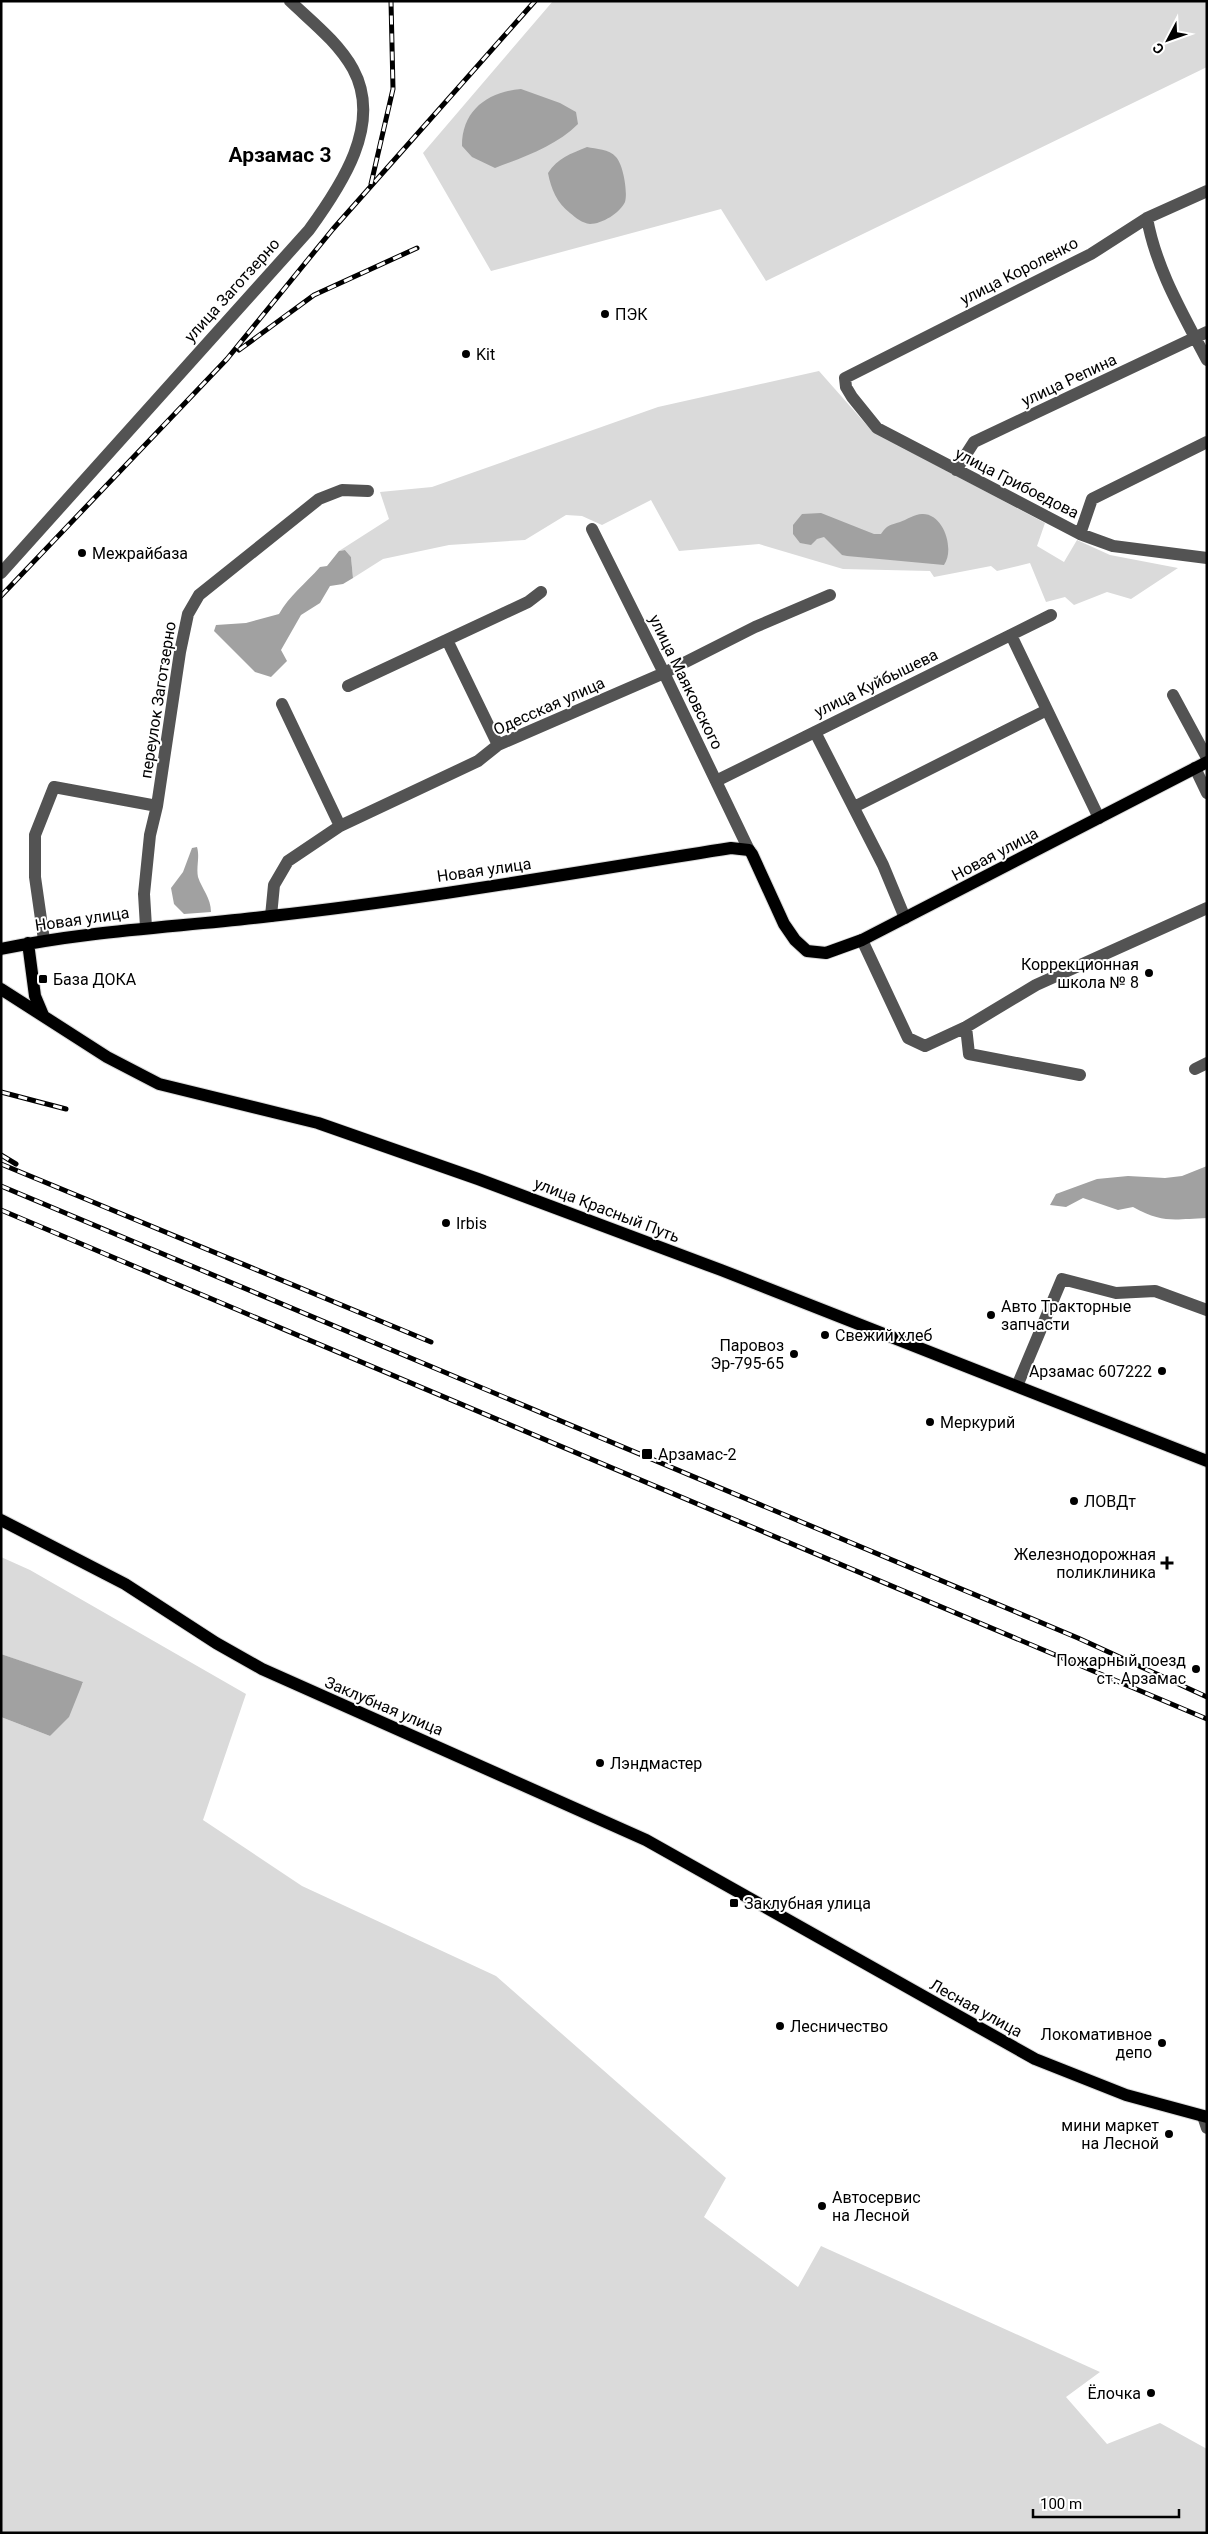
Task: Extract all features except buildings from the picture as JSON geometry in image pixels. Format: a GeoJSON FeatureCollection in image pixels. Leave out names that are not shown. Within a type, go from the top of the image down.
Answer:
{"type":"FeatureCollection","features":[{"type":"Feature","properties":{"kind":"main road","name":"Новая улица"},"geometry":{"type":"LineString","coordinates":[[4,951],[44,940],[146,927],[271,916],[540,878],[731,848],[749,850],[760,867],[784,924],[795,940],[807,951],[826,953],[862,940],[1207,762]]}},
{"type":"Feature","properties":{"kind":"main road"},"geometry":{"type":"LineString","coordinates":[[28,943],[35,996],[43,1015]]}},
{"type":"Feature","properties":{"kind":"main road"},"geometry":{"type":"LineString","coordinates":[[1,979],[4,990]]}},
{"type":"Feature","properties":{"kind":"main road","name":"улица Красный Путь"},"geometry":{"type":"LineString","coordinates":[[4,990],[106,1058],[159,1084],[318,1123],[384,1145],[721,1270],[1207,1460]]}},
{"type":"Feature","properties":{"kind":"main road","name":"Заклубная улица"},"geometry":{"type":"LineString","coordinates":[[1,1520],[125,1584],[216,1643],[262,1669],[646,1840],[867,1965]]}},
{"type":"Feature","properties":{"kind":"main road","name":"Лесная улица"},"geometry":{"type":"LineString","coordinates":[[867,1965],[1035,2059],[1119,2092],[1206,2121]]}},
{"type":"Feature","properties":{"kind":"street","name":"улица Заготзерно"},"geometry":{"type":"LineString","coordinates":[[1,573],[309,230],[344,177],[363,125],[363,101],[353,70],[334,43],[290,1]]}},
{"type":"Feature","properties":{"kind":"street","name":"улица Короленко"},"geometry":{"type":"LineString","coordinates":[[845,378],[1091,254],[1147,218],[1207,190]]}},
{"type":"Feature","properties":{"kind":"street"},"geometry":{"type":"LineString","coordinates":[[1147,218],[1151,242],[1159,264],[1201,335],[1207,360]]}},
{"type":"Feature","properties":{"kind":"street","name":"улица Репина"},"geometry":{"type":"LineString","coordinates":[[956,470],[974,442],[1201,335]]}},
{"type":"Feature","properties":{"kind":"street","name":"улица Грибоедова"},"geometry":{"type":"LineString","coordinates":[[845,378],[846,387],[852,397],[877,428],[1080,534],[1113,546],[1207,558]]}},
{"type":"Feature","properties":{"kind":"street"},"geometry":{"type":"LineString","coordinates":[[1080,534],[1092,498],[1207,442]]}},
{"type":"Feature","properties":{"kind":"street","name":"переулок Заготзерно"},"geometry":{"type":"LineString","coordinates":[[146,927],[144,894],[150,835],[157,806],[180,652],[188,614],[199,595],[319,499],[342,490],[368,491]]}},
{"type":"Feature","properties":{"kind":"street","name":"улица Маяковского"},"geometry":{"type":"LineString","coordinates":[[592,529],[749,850]]}},
{"type":"Feature","properties":{"kind":"street"},"geometry":{"type":"LineString","coordinates":[[348,686],[528,602],[541,592]]}},
{"type":"Feature","properties":{"kind":"street","name":"Одесская улица"},"geometry":{"type":"LineString","coordinates":[[271,916],[274,885],[288,861],[340,826],[478,761],[498,745],[664,673],[755,628],[830,595]]}},
{"type":"Feature","properties":{"kind":"street","name":"улица Куйбышева"},"geometry":{"type":"LineString","coordinates":[[716,781],[1051,615]]}},
{"type":"Feature","properties":{"kind":"street"},"geometry":{"type":"LineString","coordinates":[[1010,635],[1099,818]]}},
{"type":"Feature","properties":{"kind":"street"},"geometry":{"type":"LineString","coordinates":[[447,640],[498,745]]}},
{"type":"Feature","properties":{"kind":"street"},"geometry":{"type":"LineString","coordinates":[[1173,695],[1207,758]]}},
{"type":"Feature","properties":{"kind":"street"},"geometry":{"type":"LineString","coordinates":[[282,704],[340,826]]}},
{"type":"Feature","properties":{"kind":"street"},"geometry":{"type":"LineString","coordinates":[[854,807],[1047,710]]}},
{"type":"Feature","properties":{"kind":"street"},"geometry":{"type":"LineString","coordinates":[[815,732],[883,864],[905,918]]}},
{"type":"Feature","properties":{"kind":"street"},"geometry":{"type":"LineString","coordinates":[[1195,768],[1207,792]]}},
{"type":"Feature","properties":{"kind":"street"},"geometry":{"type":"LineString","coordinates":[[44,940],[35,877],[35,835],[54,787],[157,806]]}},
{"type":"Feature","properties":{"kind":"street"},"geometry":{"type":"LineString","coordinates":[[862,940],[908,1038],[925,1046],[966,1026],[1036,985],[1207,908]]}},
{"type":"Feature","properties":{"kind":"street"},"geometry":{"type":"LineString","coordinates":[[966,1026],[969,1054],[1080,1075]]}},
{"type":"Feature","properties":{"kind":"street"},"geometry":{"type":"LineString","coordinates":[[1017,1386],[1062,1279],[1116,1293],[1155,1291],[1207,1310]]}},
{"type":"Feature","properties":{"kind":"shaded area"},"geometry":{"type":"Polygon","coordinates":[[[553,1],[1207,1],[1207,67],[766,281],[721,209],[491,271],[423,153],[553,1]]]}},
{"type":"Feature","properties":{"kind":"shaded area"},"geometry":{"type":"Polygon","coordinates":[[[521,89],[560,103],[576,112],[578,124],[550,145],[495,168],[472,157],[462,146],[463,133],[472,113],[479,105],[498,94],[521,89]]]}},
{"type":"Feature","properties":{"kind":"shaded area"},"geometry":{"type":"Polygon","coordinates":[[[587,147],[606,151],[616,157],[623,172],[626,192],[623,206],[615,214],[595,224],[584,223],[565,209],[553,190],[548,173],[560,160],[587,147]]]}},
{"type":"Feature","properties":{"kind":"shaded area"},"geometry":{"type":"Polygon","coordinates":[[[819,371],[872,431],[1045,523],[1037,546],[1064,562],[1077,540],[1110,555],[1178,568],[1131,599],[1107,592],[1074,605],[1065,597],[1046,602],[1030,563],[997,571],[991,566],[934,577],[930,571],[843,569],[759,544],[679,551],[651,500],[602,525],[582,516],[566,515],[525,540],[449,545],[383,559],[353,578],[351,557],[345,550],[339,551],[389,519],[380,492],[432,487],[658,407],[819,371]]]}},
{"type":"Feature","properties":{"kind":"shaded area"},"geometry":{"type":"Polygon","coordinates":[[[821,513],[874,534],[881,534],[889,526],[916,515],[930,515],[942,526],[948,542],[947,558],[944,565],[847,556],[842,555],[824,537],[817,539],[811,545],[800,543],[793,534],[793,525],[802,514],[821,513]]]}},
{"type":"Feature","properties":{"kind":"shaded area"},"geometry":{"type":"Polygon","coordinates":[[[345,550],[351,557],[353,578],[343,584],[330,586],[320,603],[301,615],[281,650],[287,661],[271,677],[255,672],[214,631],[216,625],[246,623],[279,614],[293,595],[320,567],[327,566],[339,551],[345,550]]]}},
{"type":"Feature","properties":{"kind":"shaded area"},"geometry":{"type":"Polygon","coordinates":[[[197,847],[198,877],[208,898],[211,912],[184,914],[174,904],[171,888],[183,872],[192,848],[197,847]]]}},
{"type":"Feature","properties":{"kind":"shaded area"},"geometry":{"type":"Polygon","coordinates":[[[1207,1166],[1207,1218],[1161,1218],[1133,1207],[1118,1210],[1083,1198],[1066,1207],[1050,1205],[1056,1194],[1097,1179],[1128,1176],[1165,1178],[1182,1176],[1207,1166]]]}},
{"type":"Feature","properties":{"kind":"shaded area"},"geometry":{"type":"Polygon","coordinates":[[[1,1557],[30,1570],[246,1694],[203,1820],[302,1886],[496,1976],[726,2178],[704,2217],[798,2287],[821,2246],[1100,2372],[1066,2397],[1107,2444],[1160,2423],[1207,2449],[1207,2533],[1,2533],[1,1717],[50,1736],[83,1683],[1,1654],[1,1557]]]}},
{"type":"Feature","properties":{"kind":"shaded area"},"geometry":{"type":"Polygon","coordinates":[[[1,1654],[83,1682],[69,1717],[50,1736],[1,1717],[1,1654]]]}},
{"type":"Feature","properties":{"kind":"railway"},"geometry":{"type":"LineString","coordinates":[[371,184],[393,89],[391,1]]}},
{"type":"Feature","properties":{"kind":"railway"},"geometry":{"type":"LineString","coordinates":[[1,596],[227,359],[333,229],[535,1]]}},
{"type":"Feature","properties":{"kind":"railway"},"geometry":{"type":"LineString","coordinates":[[239,350],[314,295],[417,248]]}},
{"type":"Feature","properties":{"kind":"railway"},"geometry":{"type":"LineString","coordinates":[[1,1092],[66,1109]]}},
{"type":"Feature","properties":{"kind":"railway"},"geometry":{"type":"LineString","coordinates":[[1,1155],[16,1164]]}},
{"type":"Feature","properties":{"kind":"railway"},"geometry":{"type":"LineString","coordinates":[[1,1164],[431,1342]]}},
{"type":"Feature","properties":{"kind":"railway"},"geometry":{"type":"LineString","coordinates":[[1,1186],[1078,1638],[1207,1697]]}},
{"type":"Feature","properties":{"kind":"railway"},"geometry":{"type":"LineString","coordinates":[[1,1210],[1207,1719]]}},
{"type":"Feature","properties":{"kind":"place","name":"ПЭК"},"geometry":{"type":"Point","coordinates":[605,314]}},
{"type":"Feature","properties":{"kind":"place","name":"Kit"},"geometry":{"type":"Point","coordinates":[466,354]}},
{"type":"Feature","properties":{"kind":"place","name":"Межрайбаза"},"geometry":{"type":"Point","coordinates":[82,553]}},
{"type":"Feature","properties":{"kind":"place","name":"Коррекционная школа № 8"},"geometry":{"type":"Point","coordinates":[1149,973]}},
{"type":"Feature","properties":{"kind":"place","name":"База ДОКА"},"geometry":{"type":"Point","coordinates":[43,979]}},
{"type":"Feature","properties":{"kind":"place","name":"Irbis"},"geometry":{"type":"Point","coordinates":[446,1223]}},
{"type":"Feature","properties":{"kind":"place","name":"Авто Тракторные запчасти"},"geometry":{"type":"Point","coordinates":[991,1315]}},
{"type":"Feature","properties":{"kind":"place","name":"Свежий хлеб"},"geometry":{"type":"Point","coordinates":[825,1335]}},
{"type":"Feature","properties":{"kind":"place","name":"Паровоз Эр-795-65"},"geometry":{"type":"Point","coordinates":[794,1354]}},
{"type":"Feature","properties":{"kind":"place","name":"Арзамас 607222"},"geometry":{"type":"Point","coordinates":[1162,1371]}},
{"type":"Feature","properties":{"kind":"place","name":"Меркурий"},"geometry":{"type":"Point","coordinates":[930,1422]}},
{"type":"Feature","properties":{"kind":"place","name":"Арзамас-2"},"geometry":{"type":"Point","coordinates":[647,1454]}},
{"type":"Feature","properties":{"kind":"place","name":"ЛОВДт"},"geometry":{"type":"Point","coordinates":[1074,1501]}},
{"type":"Feature","properties":{"kind":"place","name":"Железнодорожная поликлиника"},"geometry":{"type":"Point","coordinates":[1167,1563]}},
{"type":"Feature","properties":{"kind":"place","name":"Пожарный поезд ст. Арзамас"},"geometry":{"type":"Point","coordinates":[1196,1669]}},
{"type":"Feature","properties":{"kind":"place","name":"Лэндмастер"},"geometry":{"type":"Point","coordinates":[600,1763]}},
{"type":"Feature","properties":{"kind":"place","name":"Заклубная улица"},"geometry":{"type":"Point","coordinates":[734,1903]}},
{"type":"Feature","properties":{"kind":"place","name":"Лесничество"},"geometry":{"type":"Point","coordinates":[780,2026]}},
{"type":"Feature","properties":{"kind":"place","name":"Локомативное депо"},"geometry":{"type":"Point","coordinates":[1162,2043]}},
{"type":"Feature","properties":{"kind":"place","name":"мини маркет на Лесной"},"geometry":{"type":"Point","coordinates":[1169,2134]}},
{"type":"Feature","properties":{"kind":"place","name":"Автосервис на Лесной"},"geometry":{"type":"Point","coordinates":[822,2206]}},
{"type":"Feature","properties":{"kind":"place","name":"Ёлочка"},"geometry":{"type":"Point","coordinates":[1151,2393]}},
{"type":"Feature","properties":{"kind":"district","name":"Арзамас 3"},"geometry":{"type":"Point","coordinates":[280,155]}}]}
